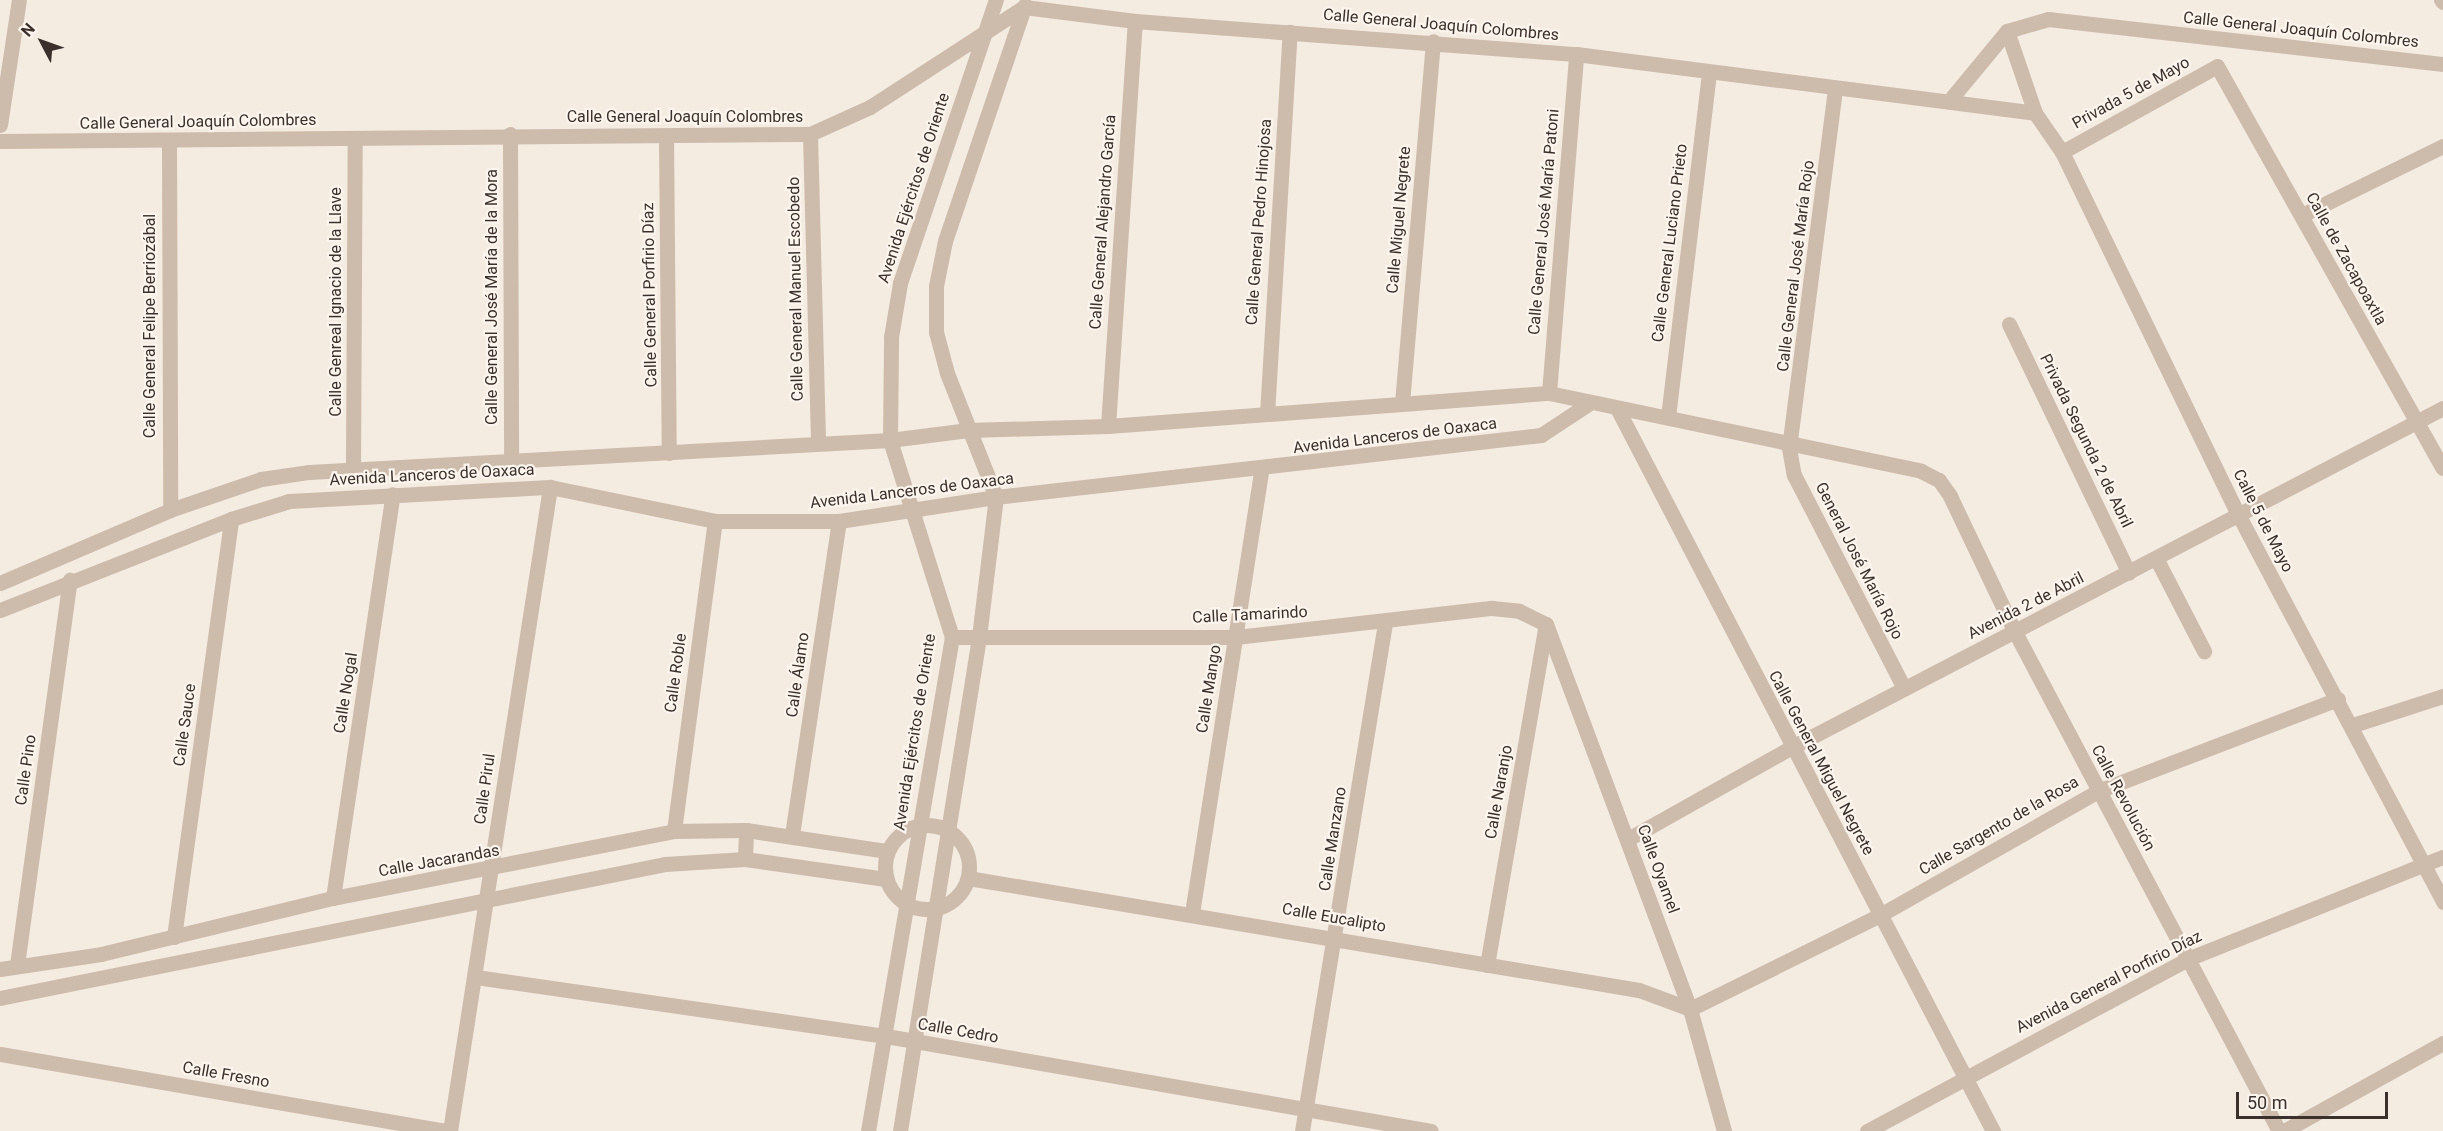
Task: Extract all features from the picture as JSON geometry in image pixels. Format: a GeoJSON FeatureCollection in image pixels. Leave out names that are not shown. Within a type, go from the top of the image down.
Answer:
{"type":"FeatureCollection","features":[{"type":"Feature","properties":{"kind":"street"},"geometry":{"type":"LineString","coordinates":[[0,125],[19,0]]}},
{"type":"Feature","properties":{"kind":"street","name":"Avenida Ejércitos de Oriente"},"geometry":{"type":"LineString","coordinates":[[868,1131],[886,1036],[919,825],[952,637],[890,440],[891,337],[900,283],[996,0]]}},
{"type":"Feature","properties":{"kind":"street"},"geometry":{"type":"LineString","coordinates":[[900,1131],[979,637],[996,497],[968,430],[936,332],[936,286],[945,241],[1025,4]]}},
{"type":"Feature","properties":{"kind":"street","name":"Calle General Joaquín Colombres"},"geometry":{"type":"LineString","coordinates":[[0,141],[169,142],[510,134],[666,136],[810,134],[870,106],[1025,4],[1134,21],[1433,40],[1576,54],[1835,89],[1949,101]]}},
{"type":"Feature","properties":{"kind":"street","name":"Calle General Joaquín Colombres"},"geometry":{"type":"LineString","coordinates":[[2007,31],[2048,19],[2443,64]]}},
{"type":"Feature","properties":{"kind":"street","name":"Calle General Alejandro García"},"geometry":{"type":"LineString","coordinates":[[1108,426],[1134,21]]}},
{"type":"Feature","properties":{"kind":"street"},"geometry":{"type":"LineString","coordinates":[[1949,101],[2007,31]]}},
{"type":"Feature","properties":{"kind":"street","name":"Calle 5 de Mayo"},"geometry":{"type":"LineString","coordinates":[[2007,31],[2035,113],[2062,152],[2239,516],[2353,726],[2422,865],[2443,902]]}},
{"type":"Feature","properties":{"kind":"street","name":"Calle General Pedro Hinojosa"},"geometry":{"type":"LineString","coordinates":[[1267,414],[1290,32]]}},
{"type":"Feature","properties":{"kind":"street","name":"Calle Miguel Negrete"},"geometry":{"type":"LineString","coordinates":[[1402,402],[1433,40]]}},
{"type":"Feature","properties":{"kind":"street","name":"Calle General José María Patoni"},"geometry":{"type":"LineString","coordinates":[[1549,393],[1576,54]]}},
{"type":"Feature","properties":{"kind":"street","name":"Privada 5 de Mayo"},"geometry":{"type":"LineString","coordinates":[[2062,152],[2217,66]]}},
{"type":"Feature","properties":{"kind":"street","name":"Calle de Zacapoaxtla"},"geometry":{"type":"LineString","coordinates":[[2217,66],[2443,468]]}},
{"type":"Feature","properties":{"kind":"street","name":"Calle General Luciano Prieto"},"geometry":{"type":"LineString","coordinates":[[1668,417],[1709,73]]}},
{"type":"Feature","properties":{"kind":"street","name":"Calle General José María Rojo"},"geometry":{"type":"LineString","coordinates":[[1790,448],[1835,89]]}},
{"type":"Feature","properties":{"kind":"street"},"geometry":{"type":"LineString","coordinates":[[1949,101],[2035,113]]}},
{"type":"Feature","properties":{"kind":"street","name":"Calle General José María de la Mora"},"geometry":{"type":"LineString","coordinates":[[510,134],[511,460]]}},
{"type":"Feature","properties":{"kind":"street","name":"Calle General Manuel Escobedo"},"geometry":{"type":"LineString","coordinates":[[810,134],[818,443]]}},
{"type":"Feature","properties":{"kind":"street","name":"Calle General Porfirio Díaz"},"geometry":{"type":"LineString","coordinates":[[666,136],[669,453]]}},
{"type":"Feature","properties":{"kind":"street","name":"Calle Genreal Ignacio de la Llave"},"geometry":{"type":"LineString","coordinates":[[353,467],[355,138]]}},
{"type":"Feature","properties":{"kind":"street","name":"Calle General Felipe Berriozábal"},"geometry":{"type":"LineString","coordinates":[[169,142],[170,510]]}},
{"type":"Feature","properties":{"kind":"street"},"geometry":{"type":"LineString","coordinates":[[2302,215],[2443,147]]}},
{"type":"Feature","properties":{"kind":"street","name":"Privada Segunda 2 de Abril"},"geometry":{"type":"LineString","coordinates":[[2010,324],[2129,573]]}},
{"type":"Feature","properties":{"kind":"street","name":"Avenida Lanceros de Oaxaca"},"geometry":{"type":"LineString","coordinates":[[0,583],[170,510],[261,479],[353,467],[669,453],[890,440],[968,430],[1108,426],[1402,402],[1549,393],[1588,404],[1668,417],[1790,448],[1921,471],[1939,480]]}},
{"type":"Feature","properties":{"kind":"street","name":"Avenida Lanceros de Oaxaca"},"geometry":{"type":"LineString","coordinates":[[0,610],[70,580],[231,519],[290,501],[550,487],[715,520],[839,521],[996,497],[1261,471],[1541,435],[1588,404]]}},
{"type":"Feature","properties":{"kind":"street","name":"Avenida 2 de Abril"},"geometry":{"type":"LineString","coordinates":[[1628,839],[1792,747],[2443,408]]}},
{"type":"Feature","properties":{"kind":"street","name":"Calle General Miguel Negrete"},"geometry":{"type":"LineString","coordinates":[[1618,410],[1993,1131]]}},
{"type":"Feature","properties":{"kind":"street","name":"General José María Rojo"},"geometry":{"type":"LineString","coordinates":[[1790,448],[1794,475],[1904,688]]}},
{"type":"Feature","properties":{"kind":"street","name":"Calle Mango"},"geometry":{"type":"LineString","coordinates":[[1192,913],[1261,471]]}},
{"type":"Feature","properties":{"kind":"street","name":"Calle Revolución"},"geometry":{"type":"LineString","coordinates":[[1939,480],[2098,791],[2190,958],[2279,1131]]}},
{"type":"Feature","properties":{"kind":"street","name":"Calle Pirul"},"geometry":{"type":"LineString","coordinates":[[450,1131],[476,978],[550,487]]}},
{"type":"Feature","properties":{"kind":"street","name":"Calle Nogal"},"geometry":{"type":"LineString","coordinates":[[333,898],[393,494]]}},
{"type":"Feature","properties":{"kind":"street","name":"Calle Sauce"},"geometry":{"type":"LineString","coordinates":[[174,937],[231,519]]}},
{"type":"Feature","properties":{"kind":"street","name":"Calle Roble"},"geometry":{"type":"LineString","coordinates":[[674,831],[715,520]]}},
{"type":"Feature","properties":{"kind":"street","name":"Calle Álamo"},"geometry":{"type":"LineString","coordinates":[[792,835],[839,521]]}},
{"type":"Feature","properties":{"kind":"street"},"geometry":{"type":"LineString","coordinates":[[2156,558],[2204,651]]}},
{"type":"Feature","properties":{"kind":"street","name":"Calle Pino"},"geometry":{"type":"LineString","coordinates":[[17,965],[70,580]]}},
{"type":"Feature","properties":{"kind":"street","name":"Calle Tamarindo"},"geometry":{"type":"LineString","coordinates":[[952,637],[1236,637],[1384,623],[1492,609],[1519,611],[1546,624]]}},
{"type":"Feature","properties":{"kind":"street","name":"Calle Manzano"},"geometry":{"type":"LineString","coordinates":[[1302,1131],[1336,936],[1384,623]]}},
{"type":"Feature","properties":{"kind":"street","name":"Calle Oyamel"},"geometry":{"type":"LineString","coordinates":[[1546,624],[1690,1010],[1724,1131]]}},
{"type":"Feature","properties":{"kind":"street","name":"Calle Naranjo"},"geometry":{"type":"LineString","coordinates":[[1487,965],[1546,624]]}},
{"type":"Feature","properties":{"kind":"street"},"geometry":{"type":"LineString","coordinates":[[2353,726],[2443,696]]}},
{"type":"Feature","properties":{"kind":"street","name":"Calle Sargento de la Rosa"},"geometry":{"type":"LineString","coordinates":[[1690,1010],[1880,915],[2098,791],[2338,699]]}},
{"type":"Feature","properties":{"kind":"street"},"geometry":{"type":"LineString","coordinates":[[919,825],[948,830],[968,856],[968,878],[953,901],[936,909],[906,904],[886,879],[887,851],[900,834],[919,825]]}},
{"type":"Feature","properties":{"kind":"street"},"geometry":{"type":"LineString","coordinates":[[746,830],[746,859]]}},
{"type":"Feature","properties":{"kind":"street","name":"Calle Jacarandas"},"geometry":{"type":"LineString","coordinates":[[0,969],[101,954],[333,898],[492,870],[674,831],[746,830],[792,835],[887,851]]}},
{"type":"Feature","properties":{"kind":"street","name":"Avenida General Porfirio Díaz"},"geometry":{"type":"LineString","coordinates":[[1867,1131],[2190,958],[2443,857]]}},
{"type":"Feature","properties":{"kind":"street"},"geometry":{"type":"LineString","coordinates":[[0,998],[665,864],[746,859],[886,879]]}},
{"type":"Feature","properties":{"kind":"street","name":"Calle Eucalipto"},"geometry":{"type":"LineString","coordinates":[[968,878],[1336,936],[1487,965],[1660,994],[1690,1010]]}},
{"type":"Feature","properties":{"kind":"street"},"geometry":{"type":"LineString","coordinates":[[252,918],[254,946]]}},
{"type":"Feature","properties":{"kind":"street"},"geometry":{"type":"LineString","coordinates":[[101,954],[102,978]]}},
{"type":"Feature","properties":{"kind":"street","name":"Calle Cedro"},"geometry":{"type":"LineString","coordinates":[[476,978],[886,1036],[1305,1112],[1431,1131]]}},
{"type":"Feature","properties":{"kind":"street"},"geometry":{"type":"LineString","coordinates":[[2284,1131],[2443,1043]]}},
{"type":"Feature","properties":{"kind":"street","name":"Calle Fresno"},"geometry":{"type":"LineString","coordinates":[[0,1054],[445,1131]]}}]}
